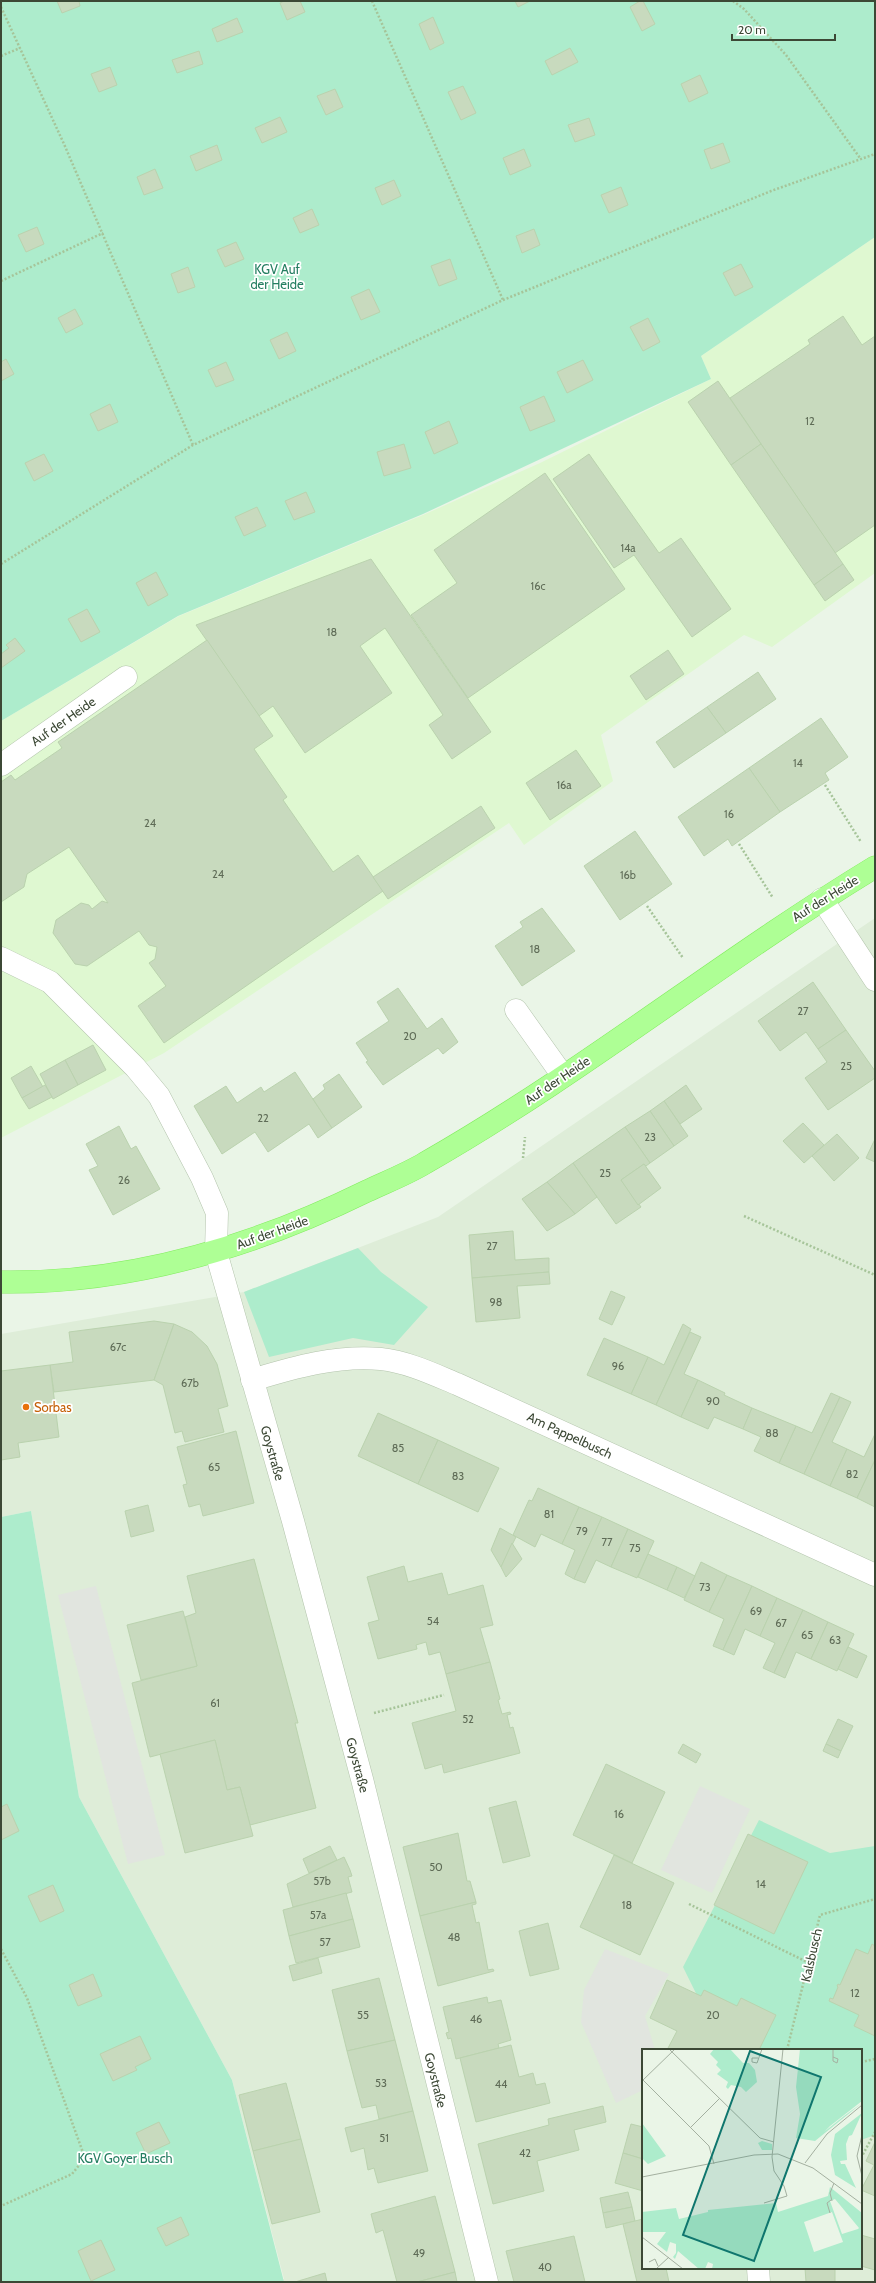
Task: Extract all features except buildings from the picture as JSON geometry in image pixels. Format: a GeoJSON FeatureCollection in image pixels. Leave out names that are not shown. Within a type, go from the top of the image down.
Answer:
{"type":"FeatureCollection","features":[{"type":"Feature","properties":{"kind":"main road","name":"Auf der Heide"},"geometry":{"type":"LineString","coordinates":[[1,1282],[80,1278],[162,1266],[216,1252],[293,1225],[424,1164],[563,1076],[788,921],[875,866]]}},
{"type":"Feature","properties":{"kind":"street","name":"Auf der Heide"},"geometry":{"type":"LineString","coordinates":[[1,765],[126,677]]}},
{"type":"Feature","properties":{"kind":"street"},"geometry":{"type":"LineString","coordinates":[[822,899],[875,980]]}},
{"type":"Feature","properties":{"kind":"street","name":"Auf der Heide"},"geometry":{"type":"LineString","coordinates":[[1,958],[50,982],[135,1067],[159,1096],[202,1178],[217,1213],[216,1252]]}},
{"type":"Feature","properties":{"kind":"street"},"geometry":{"type":"LineString","coordinates":[[516,1010],[563,1076]]}},
{"type":"Feature","properties":{"kind":"street","name":"Goystraße"},"geometry":{"type":"LineString","coordinates":[[216,1252],[346,1719],[487,2282]]}},
{"type":"Feature","properties":{"kind":"street","name":"Am Pappelbusch"},"geometry":{"type":"LineString","coordinates":[[252,1380],[306,1364],[342,1359],[382,1359],[417,1368],[471,1390],[875,1575]]}},
{"type":"Feature","properties":{"kind":"street"},"geometry":{"type":"LineString","coordinates":[[758,2269],[759,2282]]}},
{"type":"Feature","properties":{"kind":"path"},"geometry":{"type":"LineString","coordinates":[[372,1],[503,300]]}},
{"type":"Feature","properties":{"kind":"path"},"geometry":{"type":"LineString","coordinates":[[733,1],[744,9],[786,55],[860,158]]}},
{"type":"Feature","properties":{"kind":"path"},"geometry":{"type":"LineString","coordinates":[[1,7],[103,233],[192,445]]}},
{"type":"Feature","properties":{"kind":"path"},"geometry":{"type":"LineString","coordinates":[[1,56],[20,48]]}},
{"type":"Feature","properties":{"kind":"path"},"geometry":{"type":"LineString","coordinates":[[1,564],[192,445],[503,300],[771,191],[860,158],[875,154]]}},
{"type":"Feature","properties":{"kind":"path"},"geometry":{"type":"LineString","coordinates":[[1,281],[103,233]]}},
{"type":"Feature","properties":{"kind":"path"},"geometry":{"type":"LineString","coordinates":[[825,786],[862,844]]}},
{"type":"Feature","properties":{"kind":"path"},"geometry":{"type":"LineString","coordinates":[[739,844],[788,921]]}},
{"type":"Feature","properties":{"kind":"path"},"geometry":{"type":"LineString","coordinates":[[647,906],[699,981]]}},
{"type":"Feature","properties":{"kind":"path"},"geometry":{"type":"LineString","coordinates":[[744,1216],[875,1275]]}},
{"type":"Feature","properties":{"kind":"path"},"geometry":{"type":"LineString","coordinates":[[346,1719],[444,1695]]}},
{"type":"Feature","properties":{"kind":"path","name":"Kalsbusch"},"geometry":{"type":"LineString","coordinates":[[787,2049],[820,1915],[875,1898]]}},
{"type":"Feature","properties":{"kind":"path"},"geometry":{"type":"LineString","coordinates":[[689,1904],[809,1964]]}},
{"type":"Feature","properties":{"kind":"path"},"geometry":{"type":"LineString","coordinates":[[1,1949],[27,1998],[85,2158],[72,2174],[1,2206]]}},
{"type":"Feature","properties":{"kind":"path"},"geometry":{"type":"LineString","coordinates":[[862,2062],[875,2059]]}},
{"type":"Feature","properties":{"kind":"path"},"geometry":{"type":"LineString","coordinates":[[862,2156],[875,2132]]}},
{"type":"Feature","properties":{"kind":"shaded area"},"geometry":{"type":"Polygon","coordinates":[[[875,237],[875,573],[772,647],[744,635],[601,735],[613,781],[524,845],[509,823],[164,1053],[1,1138],[1,721],[179,616],[423,515],[540,463],[711,379],[701,356],[875,237]]]}},
{"type":"Feature","properties":{"kind":"shaded area"},"geometry":{"type":"Polygon","coordinates":[[[875,918],[875,2282],[274,2282],[284,2279],[232,2080],[79,1797],[31,1511],[1,1517],[1,1334],[244,1292],[438,1217],[875,918]]]}},
{"type":"Feature","properties":{"kind":"shaded area"},"geometry":{"type":"Polygon","coordinates":[[[96,1586],[165,1855],[128,1864],[58,1595],[96,1586]]]}},
{"type":"Feature","properties":{"kind":"shaded area"},"geometry":{"type":"Polygon","coordinates":[[[700,1786],[750,1809],[712,1893],[661,1870],[700,1786]]]}},
{"type":"Feature","properties":{"kind":"shaded area"},"geometry":{"type":"Polygon","coordinates":[[[605,1949],[669,1974],[645,2016],[655,2049],[642,2049],[642,2090],[616,2103],[581,2022],[584,1990],[605,1949]]]}},
{"type":"Feature","properties":{"kind":"green space","name":"KGV Auf der Heide"},"geometry":{"type":"Polygon","coordinates":[[[1,1],[875,1],[875,237],[701,356],[711,379],[423,514],[178,616],[1,721],[1,1]]]}},
{"type":"Feature","properties":{"kind":"green space"},"geometry":{"type":"Polygon","coordinates":[[[358,1248],[381,1272],[428,1307],[394,1345],[353,1338],[269,1357],[244,1292],[358,1248]]]}},
{"type":"Feature","properties":{"kind":"green space","name":"KGV Goyer Busch"},"geometry":{"type":"Polygon","coordinates":[[[31,1511],[79,1797],[232,2080],[284,2282],[1,2282],[1,1517],[31,1511]]]}},
{"type":"Feature","properties":{"kind":"green space"},"geometry":{"type":"Polygon","coordinates":[[[759,1820],[830,1853],[875,1846],[875,2135],[862,2140],[862,2049],[724,2049],[683,1967],[759,1820]]]}},
{"type":"Feature","properties":{"kind":"place","name":"Sorbas"},"geometry":{"type":"Point","coordinates":[26,1407]}}]}
